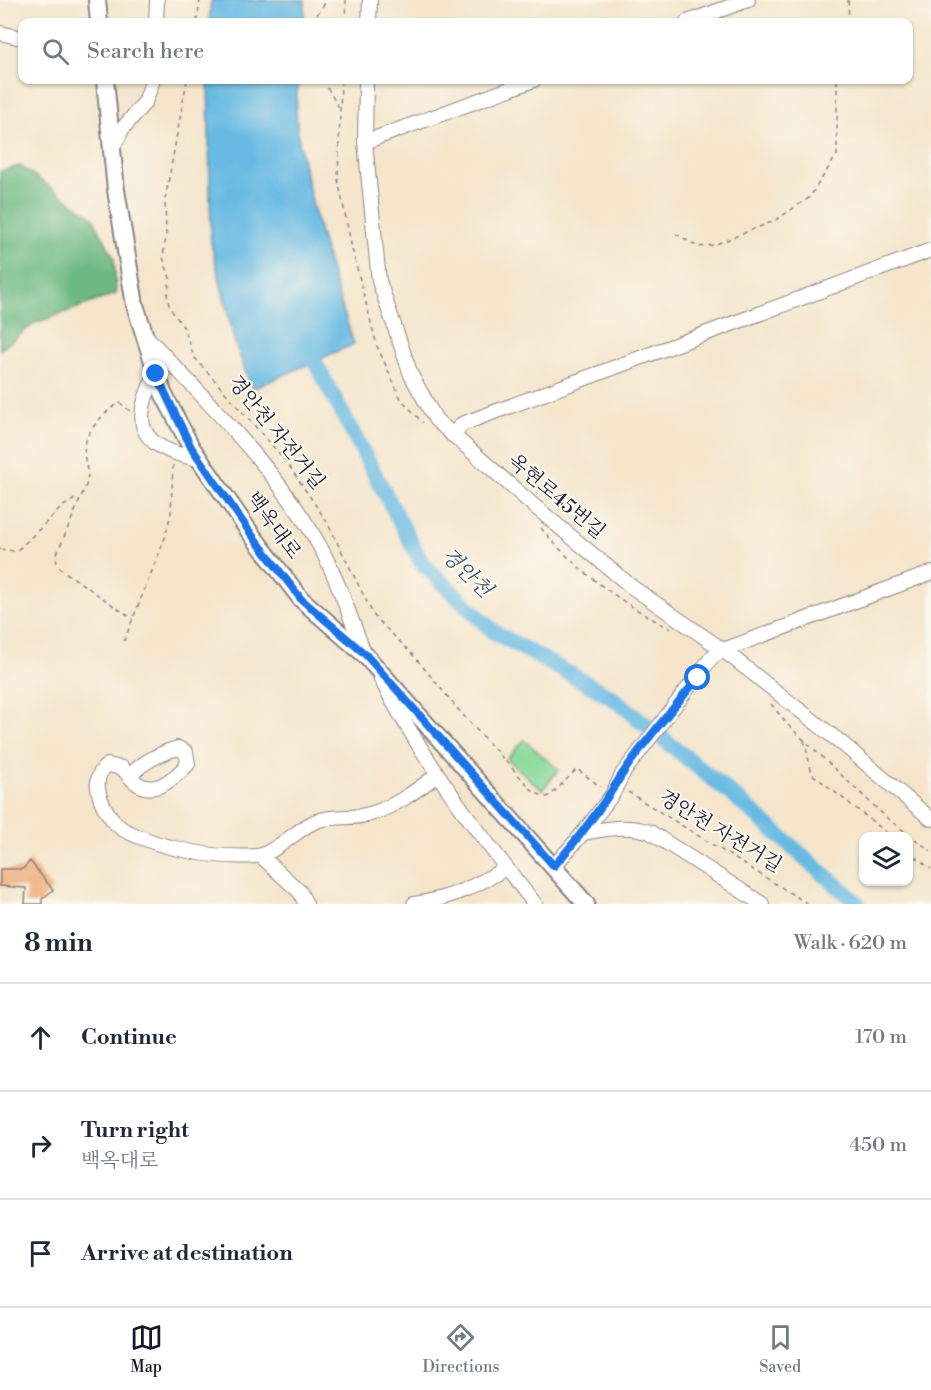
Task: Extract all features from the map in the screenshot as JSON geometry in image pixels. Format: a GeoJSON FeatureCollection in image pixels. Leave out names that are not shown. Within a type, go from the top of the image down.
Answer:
{"type":"FeatureCollection","features":[{"type":"Feature","properties":{"kind":"main road"},"geometry":{"type":"LineString","coordinates":[[97,0],[99,18]]}},
{"type":"Feature","properties":{"kind":"main road","name":"백옥대로"},"geometry":{"type":"LineString","coordinates":[[105,84],[129,272],[143,333],[156,374],[177,421],[199,459],[249,531],[301,599],[369,659],[586,904]]}},
{"type":"Feature","properties":{"kind":"street"},"geometry":{"type":"LineString","coordinates":[[156,18],[157,0]]}},
{"type":"Feature","properties":{"kind":"street"},"geometry":{"type":"LineString","coordinates":[[369,18],[370,0]]}},
{"type":"Feature","properties":{"kind":"street"},"geometry":{"type":"LineString","coordinates":[[698,18],[748,0]]}},
{"type":"Feature","properties":{"kind":"street"},"geometry":{"type":"LineString","coordinates":[[0,33],[18,37]]}},
{"type":"Feature","properties":{"kind":"street"},"geometry":{"type":"LineString","coordinates":[[112,149],[123,128],[145,102],[152,84]]}},
{"type":"Feature","properties":{"kind":"street","name":"옥현로45번길"},"geometry":{"type":"LineString","coordinates":[[366,84],[365,142],[374,248],[386,309],[423,400],[436,420],[632,587],[723,650],[844,745],[931,819]]}},
{"type":"Feature","properties":{"kind":"street"},"geometry":{"type":"LineString","coordinates":[[365,142],[523,84]]}},
{"type":"Feature","properties":{"kind":"street"},"geometry":{"type":"LineString","coordinates":[[452,435],[462,424],[931,250]]}},
{"type":"Feature","properties":{"kind":"street"},"geometry":{"type":"LineString","coordinates":[[143,333],[249,448],[293,505],[326,560],[369,659],[398,712],[437,775],[535,904]]}},
{"type":"Feature","properties":{"kind":"street"},"geometry":{"type":"LineString","coordinates":[[156,374],[141,407],[142,419],[149,438],[160,448],[174,454],[199,459]]}},
{"type":"Feature","properties":{"kind":"street"},"geometry":{"type":"LineString","coordinates":[[554,866],[583,833],[712,657],[723,650],[931,573]]}},
{"type":"Feature","properties":{"kind":"street"},"geometry":{"type":"LineString","coordinates":[[129,776],[122,768],[108,765],[102,769],[97,783],[100,798],[122,830],[177,850],[233,857],[261,856],[312,823],[324,818],[370,815],[412,794],[437,775]]}},
{"type":"Feature","properties":{"kind":"street"},"geometry":{"type":"LineString","coordinates":[[583,833],[616,827],[636,828],[650,832],[762,904]]}},
{"type":"Feature","properties":{"kind":"street"},"geometry":{"type":"LineString","coordinates":[[261,856],[300,892],[306,904]]}},
{"type":"Feature","properties":{"kind":"street"},"geometry":{"type":"LineString","coordinates":[[414,904],[435,903],[460,893],[506,868]]}},
{"type":"Feature","properties":{"kind":"path"},"geometry":{"type":"LineString","coordinates":[[198,18],[200,0]]}},
{"type":"Feature","properties":{"kind":"path"},"geometry":{"type":"LineString","coordinates":[[315,18],[327,0]]}},
{"type":"Feature","properties":{"kind":"path"},"geometry":{"type":"LineString","coordinates":[[345,18],[346,0]]}},
{"type":"Feature","properties":{"kind":"path"},"geometry":{"type":"LineString","coordinates":[[848,0],[849,18]]}},
{"type":"Feature","properties":{"kind":"path","name":"경안천 자전거길"},"geometry":{"type":"LineString","coordinates":[[186,84],[165,200],[166,236],[163,257],[170,278],[167,297],[170,308],[187,334],[194,357],[285,460],[337,539],[374,616],[414,656],[462,714],[535,793],[547,797],[551,795],[577,768],[617,784],[808,904]]}},
{"type":"Feature","properties":{"kind":"path"},"geometry":{"type":"LineString","coordinates":[[325,84],[340,110],[341,84]]}},
{"type":"Feature","properties":{"kind":"path"},"geometry":{"type":"LineString","coordinates":[[676,234],[699,247],[714,245],[774,221],[809,198],[837,154],[837,84]]}},
{"type":"Feature","properties":{"kind":"path"},"geometry":{"type":"LineString","coordinates":[[133,619],[57,564],[56,556],[88,474],[85,444],[98,423],[112,406],[120,403],[142,419]]}},
{"type":"Feature","properties":{"kind":"path"},"geometry":{"type":"LineString","coordinates":[[124,641],[165,538],[171,513],[174,454]]}},
{"type":"Feature","properties":{"kind":"path"},"geometry":{"type":"LineString","coordinates":[[0,549],[14,551],[20,548],[62,507],[79,496]]}},
{"type":"Feature","properties":{"kind":"path"},"geometry":{"type":"LineString","coordinates":[[885,832],[812,774],[804,739],[888,819],[905,832]]}},
{"type":"Feature","properties":{"kind":"path"},"geometry":{"type":"LineString","coordinates":[[913,838],[931,851]]}},
{"type":"Feature","properties":{"kind":"path"},"geometry":{"type":"LineString","coordinates":[[913,854],[931,868]]}},
{"type":"Feature","properties":{"kind":"green space"},"geometry":{"type":"Polygon","coordinates":[[[20,166],[93,217],[114,258],[116,294],[35,323],[0,350],[0,171],[20,166]]]}},
{"type":"Feature","properties":{"kind":"green space"},"geometry":{"type":"Polygon","coordinates":[[[524,740],[559,770],[542,790],[507,759],[524,740]]]}},
{"type":"Feature","properties":{"kind":"water"},"geometry":{"type":"Polygon","coordinates":[[[211,0],[305,0],[304,18],[209,18],[211,0]]]}},
{"type":"Feature","properties":{"kind":"water"},"geometry":{"type":"Polygon","coordinates":[[[208,84],[298,84],[296,118],[301,155],[322,242],[354,344],[252,389],[235,343],[211,243],[208,84]]]}},
{"type":"Feature","properties":{"kind":"building"},"geometry":{"type":"Polygon","coordinates":[[[30,861],[53,890],[42,899],[42,904],[25,904],[26,888],[0,886],[0,869],[23,869],[30,861]]]}},
{"type":"Feature","properties":{"kind":"waterway","name":"경안천"},"geometry":{"type":"LineString","coordinates":[[310,339],[314,360],[422,563],[494,632],[613,698],[735,797],[858,904]]}},
{"type":"Feature","properties":{"kind":"route"},"geometry":{"type":"LineString","coordinates":[[156,374],[191,447],[249,531],[301,599],[365,654],[554,866],[583,833],[612,795],[623,773],[698,678]]}}]}
